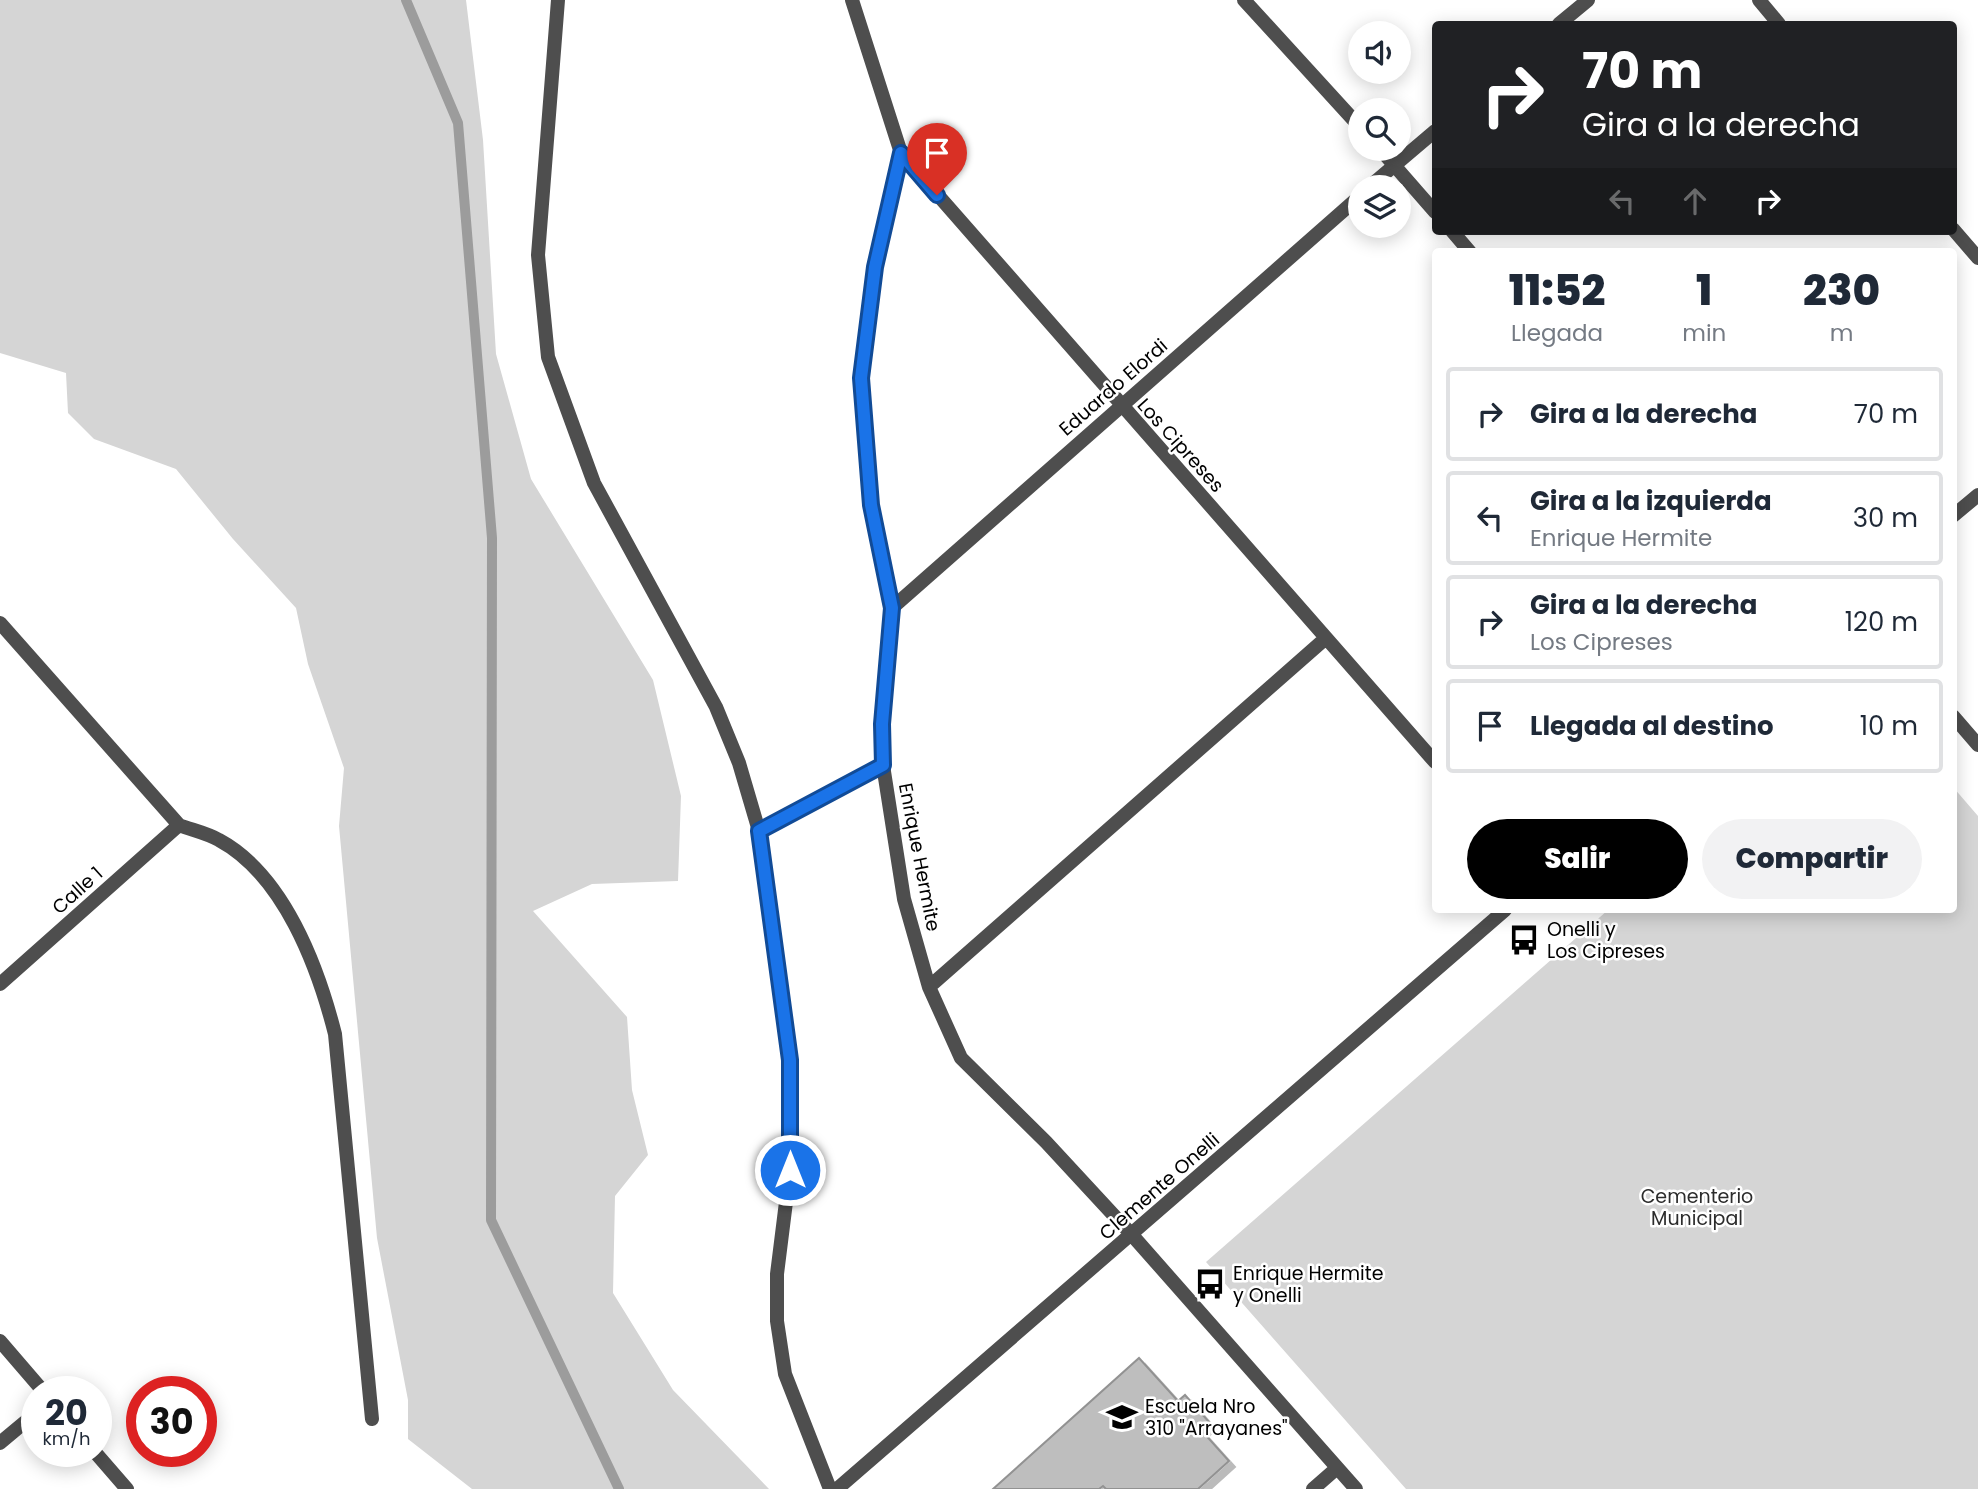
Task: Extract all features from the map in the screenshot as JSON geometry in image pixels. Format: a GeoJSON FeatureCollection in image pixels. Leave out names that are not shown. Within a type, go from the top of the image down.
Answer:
{"type":"FeatureCollection","features":[{"type":"Feature","properties":{"kind":"street"},"geometry":{"type":"LineString","coordinates":[[558,0],[538,255],[548,357],[594,483],[716,707],[739,763],[759,831],[790,1060],[790,1170],[777,1274],[777,1321],[785,1374],[830,1489]]}},
{"type":"Feature","properties":{"kind":"street"},"geometry":{"type":"LineString","coordinates":[[852,0],[901,153]]}},
{"type":"Feature","properties":{"kind":"street"},"geometry":{"type":"LineString","coordinates":[[1244,0],[1348,114]]}},
{"type":"Feature","properties":{"kind":"street"},"geometry":{"type":"LineString","coordinates":[[1563,21],[1588,0]]}},
{"type":"Feature","properties":{"kind":"street"},"geometry":{"type":"LineString","coordinates":[[1759,0],[1776,21]]}},
{"type":"Feature","properties":{"kind":"street"},"geometry":{"type":"LineString","coordinates":[[1383,175],[1432,134]]}},
{"type":"Feature","properties":{"kind":"street","name":"Los Cipreses"},"geometry":{"type":"LineString","coordinates":[[901,153],[1432,759]]}},
{"type":"Feature","properties":{"kind":"street","name":"Enrique Hermite"},"geometry":{"type":"LineString","coordinates":[[901,153],[875,267],[861,378],[871,505],[892,608],[882,724],[883,765],[904,899],[929,987],[961,1058],[1046,1142],[1132,1235],[1356,1489]]}},
{"type":"Feature","properties":{"kind":"street"},"geometry":{"type":"LineString","coordinates":[[1391,161],[1432,208]]}},
{"type":"Feature","properties":{"kind":"street","name":"Eduardo Elordi"},"geometry":{"type":"LineString","coordinates":[[892,608],[1348,206]]}},
{"type":"Feature","properties":{"kind":"street"},"geometry":{"type":"LineString","coordinates":[[1957,234],[1978,258]]}},
{"type":"Feature","properties":{"kind":"street"},"geometry":{"type":"LineString","coordinates":[[1957,513],[1978,495]]}},
{"type":"Feature","properties":{"kind":"street"},"geometry":{"type":"LineString","coordinates":[[0,623],[179,825],[220,840],[251,864],[279,896],[323,987],[335,1034],[372,1419]]}},
{"type":"Feature","properties":{"kind":"street"},"geometry":{"type":"LineString","coordinates":[[929,987],[1326,638]]}},
{"type":"Feature","properties":{"kind":"street"},"geometry":{"type":"LineString","coordinates":[[1957,721],[1978,745]]}},
{"type":"Feature","properties":{"kind":"street"},"geometry":{"type":"LineString","coordinates":[[759,831],[883,765]]}},
{"type":"Feature","properties":{"kind":"street","name":"Calle 1"},"geometry":{"type":"LineString","coordinates":[[0,984],[179,825]]}},
{"type":"Feature","properties":{"kind":"street","name":"Clemente Onelli"},"geometry":{"type":"LineString","coordinates":[[836,1489],[1502,913]]}},
{"type":"Feature","properties":{"kind":"street"},"geometry":{"type":"LineString","coordinates":[[0,1341],[30,1376]]}},
{"type":"Feature","properties":{"kind":"street"},"geometry":{"type":"LineString","coordinates":[[0,1443],[21,1425]]}},
{"type":"Feature","properties":{"kind":"street"},"geometry":{"type":"LineString","coordinates":[[108,1467],[127,1489]]}},
{"type":"Feature","properties":{"kind":"street"},"geometry":{"type":"LineString","coordinates":[[1313,1489],[1337,1468]]}},
{"type":"Feature","properties":{"kind":"green space"},"geometry":{"type":"Polygon","coordinates":[[[0,0],[466,0],[483,140],[496,354],[531,479],[653,680],[681,796],[678,881],[592,884],[533,911],[627,1017],[632,1090],[648,1155],[615,1196],[613,1293],[673,1390],[769,1489],[472,1489],[408,1439],[408,1400],[377,1238],[339,826],[344,768],[308,664],[296,608],[233,539],[176,469],[94,439],[68,413],[66,373],[0,353],[0,0]]]}},
{"type":"Feature","properties":{"kind":"green space","name":"Cementerio Municipal"},"geometry":{"type":"Polygon","coordinates":[[[1957,792],[1978,816],[1978,1489],[1406,1489],[1206,1262],[1605,913],[1957,913],[1957,792]]]}},
{"type":"Feature","properties":{"kind":"building","name":"Escuela Nro 310 \"Arrayanes\""},"geometry":{"type":"Polygon","coordinates":[[[1139,1358],[1178,1401],[1185,1395],[1210,1423],[1202,1431],[1229,1461],[1198,1489],[1106,1489],[1103,1486],[1099,1489],[993,1489],[1139,1358]]]}},
{"type":"Feature","properties":{"kind":"waterway"},"geometry":{"type":"LineString","coordinates":[[406,0],[458,123],[492,538],[491,1220],[619,1489]]}},
{"type":"Feature","properties":{"kind":"place","name":"Onelli y Los Cipreses"},"geometry":{"type":"Point","coordinates":[1524,940]}},
{"type":"Feature","properties":{"kind":"place","name":"Enrique Hermite y Onelli"},"geometry":{"type":"Point","coordinates":[1210,1284]}},
{"type":"Feature","properties":{"kind":"place","name":"Escuela Nro 310 \"Arrayanes\""},"geometry":{"type":"Point","coordinates":[1122,1417]}},
{"type":"Feature","properties":{"kind":"route"},"geometry":{"type":"LineString","coordinates":[[790,1170],[790,1060],[768,880],[759,831],[883,765],[882,724],[892,608],[871,505],[861,378],[875,267],[901,153],[937,195]]}}]}
